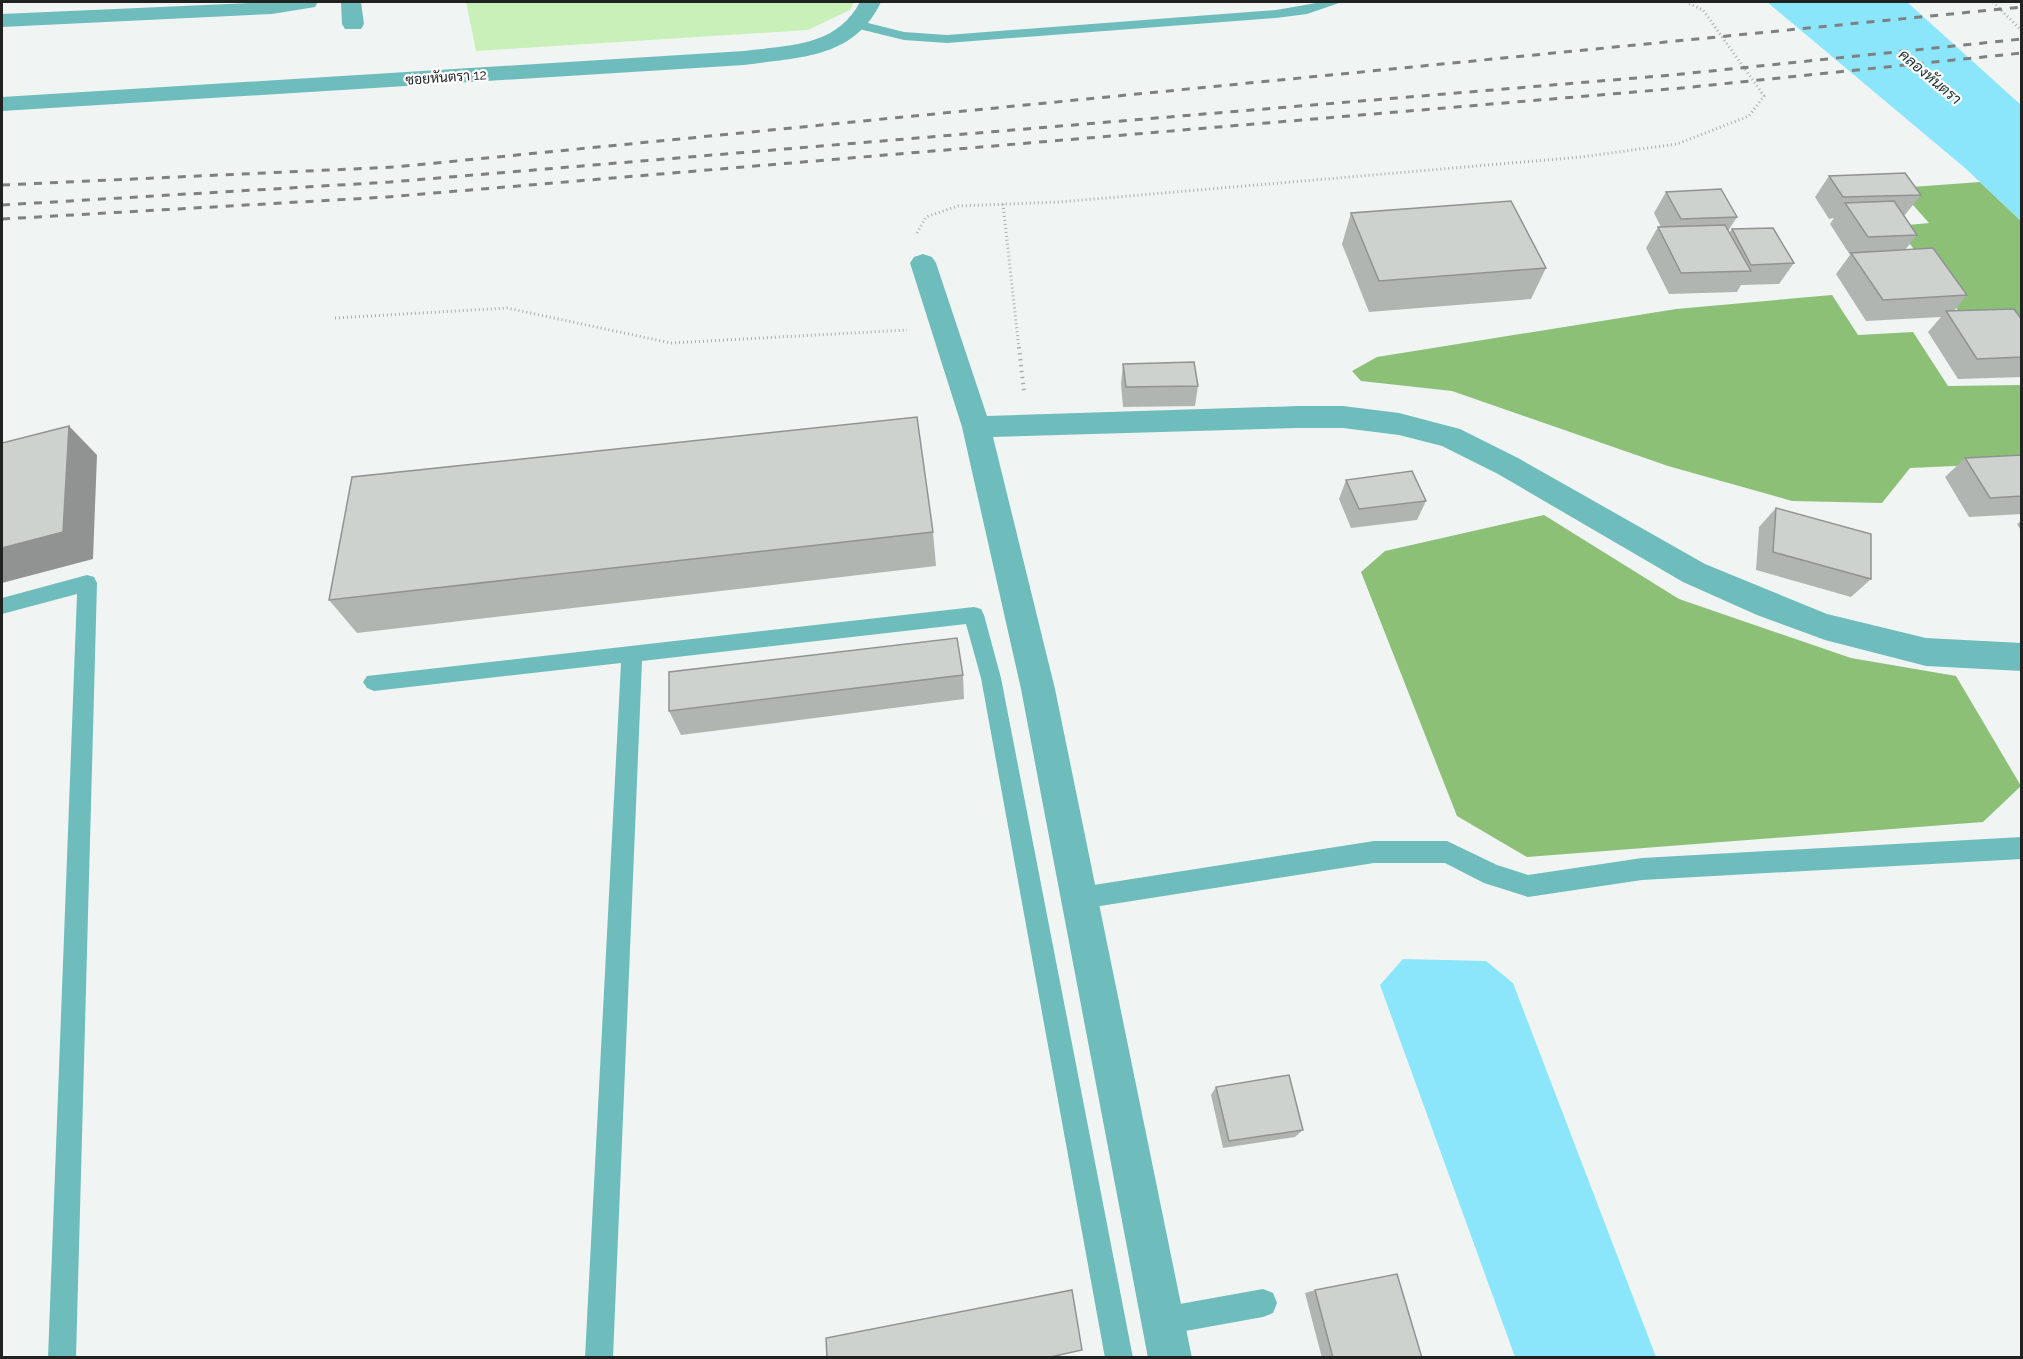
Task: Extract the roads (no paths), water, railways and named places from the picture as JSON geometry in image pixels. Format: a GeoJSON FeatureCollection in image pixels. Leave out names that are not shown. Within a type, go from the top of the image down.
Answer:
{"type":"FeatureCollection","features":[{"type":"Feature","properties":{"kind":"street"},"geometry":{"type":"LineString","coordinates":[[2,21],[173,7],[272,8],[307,2]]}},
{"type":"Feature","properties":{"kind":"street"},"geometry":{"type":"LineString","coordinates":[[351,2],[353,24]]}},
{"type":"Feature","properties":{"kind":"street","name":"ซอยหันตรา 12"},"geometry":{"type":"LineString","coordinates":[[2,104],[744,58],[821,44],[845,34],[863,19],[870,2]]}},
{"type":"Feature","properties":{"kind":"street"},"geometry":{"type":"LineString","coordinates":[[923,263],[976,427],[1038,689],[1170,1358]]}},
{"type":"Feature","properties":{"kind":"street"},"geometry":{"type":"LineString","coordinates":[[976,427],[1298,417],[1343,417],[1399,423],[1450,437],[1508,466],[1694,573],[1768,606],[1825,627],[1926,652],[2022,657]]}},
{"type":"Feature","properties":{"kind":"lane"},"geometry":{"type":"LineString","coordinates":[[856,24],[904,36],[947,39],[1276,14],[1307,10],[1335,2]]}},
{"type":"Feature","properties":{"kind":"lane"},"geometry":{"type":"LineString","coordinates":[[2,606],[87,583],[62,1358]]}},
{"type":"Feature","properties":{"kind":"lane"},"geometry":{"type":"LineString","coordinates":[[374,681],[974,615],[991,678],[1119,1358]]}},
{"type":"Feature","properties":{"kind":"lane"},"geometry":{"type":"LineString","coordinates":[[599,1358],[632,653]]}},
{"type":"Feature","properties":{"kind":"lane"},"geometry":{"type":"LineString","coordinates":[[1081,898],[1374,852],[1447,852],[1492,875],[1528,886],[1642,869],[2022,848]]}},
{"type":"Feature","properties":{"kind":"lane"},"geometry":{"type":"LineString","coordinates":[[1163,1321],[1263,1303]]}},
{"type":"Feature","properties":{"kind":"water","name":"คลองหันตรา"},"geometry":{"type":"Polygon","coordinates":[[[1767,2],[1907,2],[2021,105],[2021,221],[1965,168],[1767,2]]]}},
{"type":"Feature","properties":{"kind":"water"},"geometry":{"type":"Polygon","coordinates":[[[1403,959],[1486,961],[1513,983],[1656,1357],[1515,1357],[1380,985],[1403,959]]]}},
{"type":"Feature","properties":{"kind":"railway"},"geometry":{"type":"LineString","coordinates":[[2,185],[395,167],[2022,7]]}},
{"type":"Feature","properties":{"kind":"railway"},"geometry":{"type":"LineString","coordinates":[[2,205],[390,182],[1672,75],[2022,39]]}},
{"type":"Feature","properties":{"kind":"railway"},"geometry":{"type":"LineString","coordinates":[[2,219],[387,197],[1682,88],[2022,53]]}}]}
